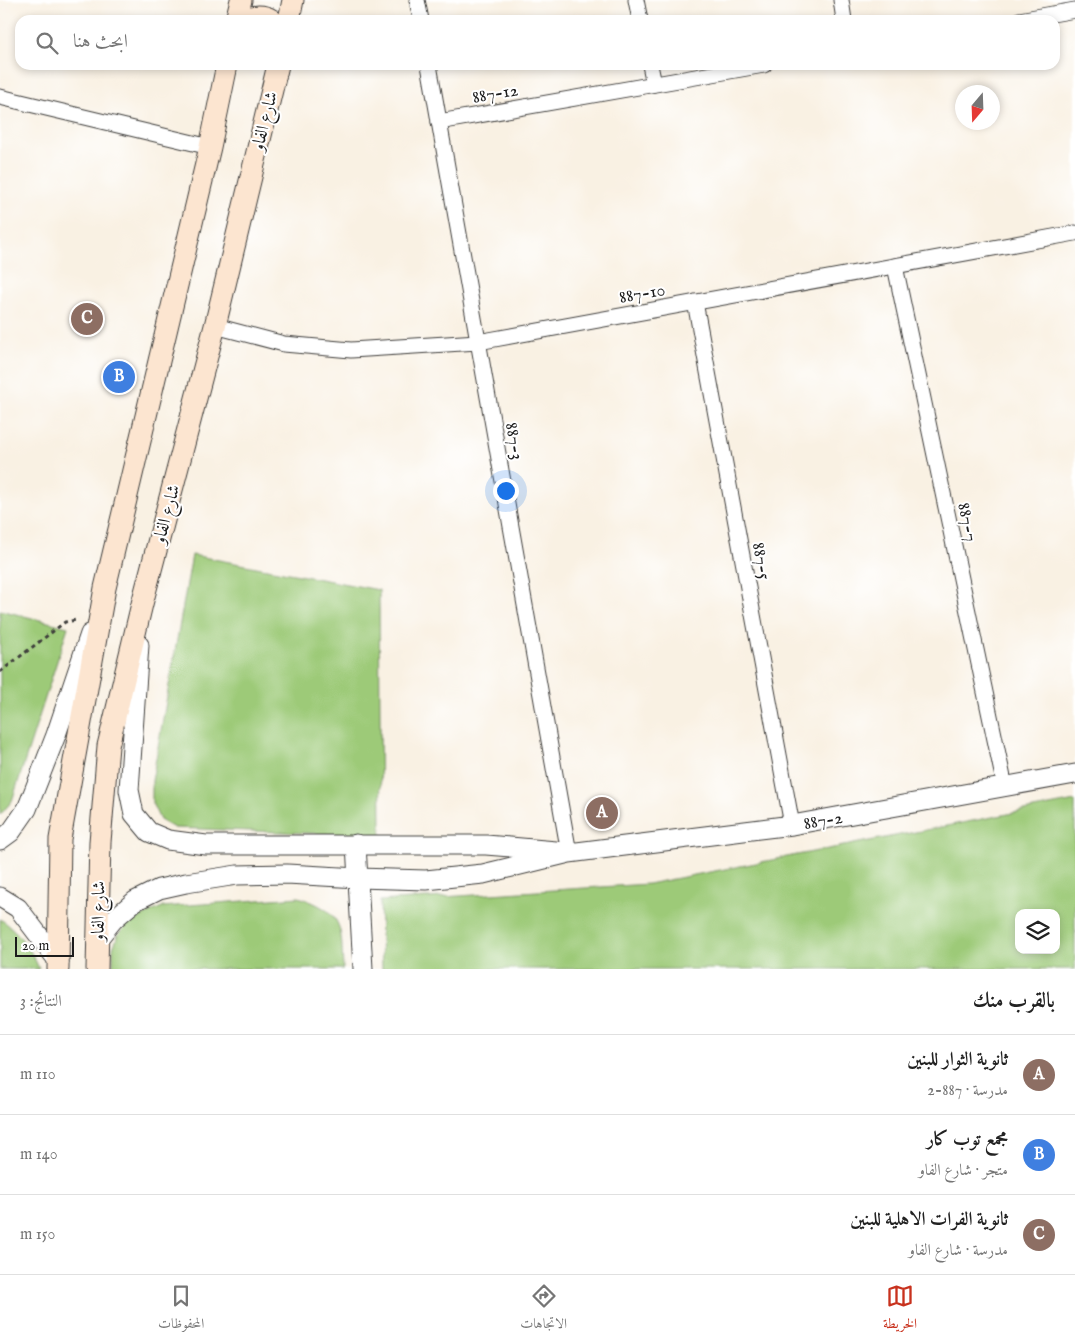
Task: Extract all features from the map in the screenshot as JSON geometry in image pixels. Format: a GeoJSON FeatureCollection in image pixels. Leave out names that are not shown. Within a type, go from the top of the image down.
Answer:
{"type":"FeatureCollection","features":[{"type":"Feature","properties":{"kind":"main road"},"geometry":{"type":"LineString","coordinates":[[237,15],[241,0]]}},
{"type":"Feature","properties":{"kind":"main road"},"geometry":{"type":"LineString","coordinates":[[290,15],[293,0]]}},
{"type":"Feature","properties":{"kind":"main road"},"geometry":{"type":"LineString","coordinates":[[58,966],[60,839],[106,588],[210,147],[226,70]]}},
{"type":"Feature","properties":{"kind":"main road","name":"شارع الفاو"},"geometry":{"type":"LineString","coordinates":[[97,969],[100,842],[108,746],[277,70]]}},
{"type":"Feature","properties":{"kind":"street"},"geometry":{"type":"LineString","coordinates":[[417,0],[420,15]]}},
{"type":"Feature","properties":{"kind":"street"},"geometry":{"type":"LineString","coordinates":[[636,0],[639,15]]}},
{"type":"Feature","properties":{"kind":"street"},"geometry":{"type":"LineString","coordinates":[[841,0],[843,15]]}},
{"type":"Feature","properties":{"kind":"street"},"geometry":{"type":"LineString","coordinates":[[1038,15],[1069,7]]}},
{"type":"Feature","properties":{"kind":"street","name":"887-3"},"geometry":{"type":"LineString","coordinates":[[430,70],[569,853]]}},
{"type":"Feature","properties":{"kind":"street"},"geometry":{"type":"LineString","coordinates":[[651,70],[654,84]]}},
{"type":"Feature","properties":{"kind":"street","name":"887-12"},"geometry":{"type":"LineString","coordinates":[[439,122],[735,70]]}},
{"type":"Feature","properties":{"kind":"street"},"geometry":{"type":"LineString","coordinates":[[0,97],[210,147]]}},
{"type":"Feature","properties":{"kind":"street","name":"887-10"},"geometry":{"type":"LineString","coordinates":[[214,326],[284,344],[351,350],[478,342],[1075,233]]}},
{"type":"Feature","properties":{"kind":"street","name":"887-7"},"geometry":{"type":"LineString","coordinates":[[894,266],[1005,787]]}},
{"type":"Feature","properties":{"kind":"street","name":"887-5"},"geometry":{"type":"LineString","coordinates":[[696,302],[792,826]]}},
{"type":"Feature","properties":{"kind":"street"},"geometry":{"type":"LineString","coordinates":[[0,840],[11,832],[27,809],[56,735],[106,588]]}},
{"type":"Feature","properties":{"kind":"street"},"geometry":{"type":"LineString","coordinates":[[142,604],[129,790],[134,814],[149,832],[168,840],[206,845],[486,845],[569,853]]}},
{"type":"Feature","properties":{"kind":"street","name":"887-2"},"geometry":{"type":"LineString","coordinates":[[569,853],[792,826],[1075,774]]}},
{"type":"Feature","properties":{"kind":"street"},"geometry":{"type":"LineString","coordinates":[[356,844],[363,969]]}},
{"type":"Feature","properties":{"kind":"street"},"geometry":{"type":"LineString","coordinates":[[97,940],[114,919],[135,901],[159,889],[186,883],[237,875],[287,874],[426,880],[483,874],[569,853]]}},
{"type":"Feature","properties":{"kind":"street"},"geometry":{"type":"LineString","coordinates":[[0,897],[18,908],[58,966]]}},
{"type":"Feature","properties":{"kind":"path"},"geometry":{"type":"LineString","coordinates":[[0,672],[65,622],[96,615]]}},
{"type":"Feature","properties":{"kind":"green space"},"geometry":{"type":"Polygon","coordinates":[[[192,555],[379,590],[381,836],[174,828],[160,820],[152,803],[152,781],[192,555]]]}},
{"type":"Feature","properties":{"kind":"green space"},"geometry":{"type":"Polygon","coordinates":[[[0,610],[68,627],[12,801],[0,815],[0,610]]]}},
{"type":"Feature","properties":{"kind":"green space"},"geometry":{"type":"Polygon","coordinates":[[[1075,801],[1075,969],[382,969],[380,901],[648,884],[1075,801]]]}},
{"type":"Feature","properties":{"kind":"green space"},"geometry":{"type":"Polygon","coordinates":[[[299,897],[325,909],[337,922],[342,941],[343,969],[113,969],[113,948],[118,935],[128,923],[162,907],[299,897]]]}},
{"type":"Feature","properties":{"kind":"green space"},"geometry":{"type":"Polygon","coordinates":[[[0,919],[12,928],[23,941],[33,955],[39,969],[0,969],[0,919]]]}},
{"type":"Feature","properties":{"kind":"place","name":"ثانوية الفرات الاهلية للبنين"},"geometry":{"type":"Point","coordinates":[87,319]}},
{"type":"Feature","properties":{"kind":"place","name":"مجمع توب كار"},"geometry":{"type":"Point","coordinates":[119,377]}},
{"type":"Feature","properties":{"kind":"place","name":"ثانوية الثوار للبنين"},"geometry":{"type":"Point","coordinates":[602,813]}}]}
